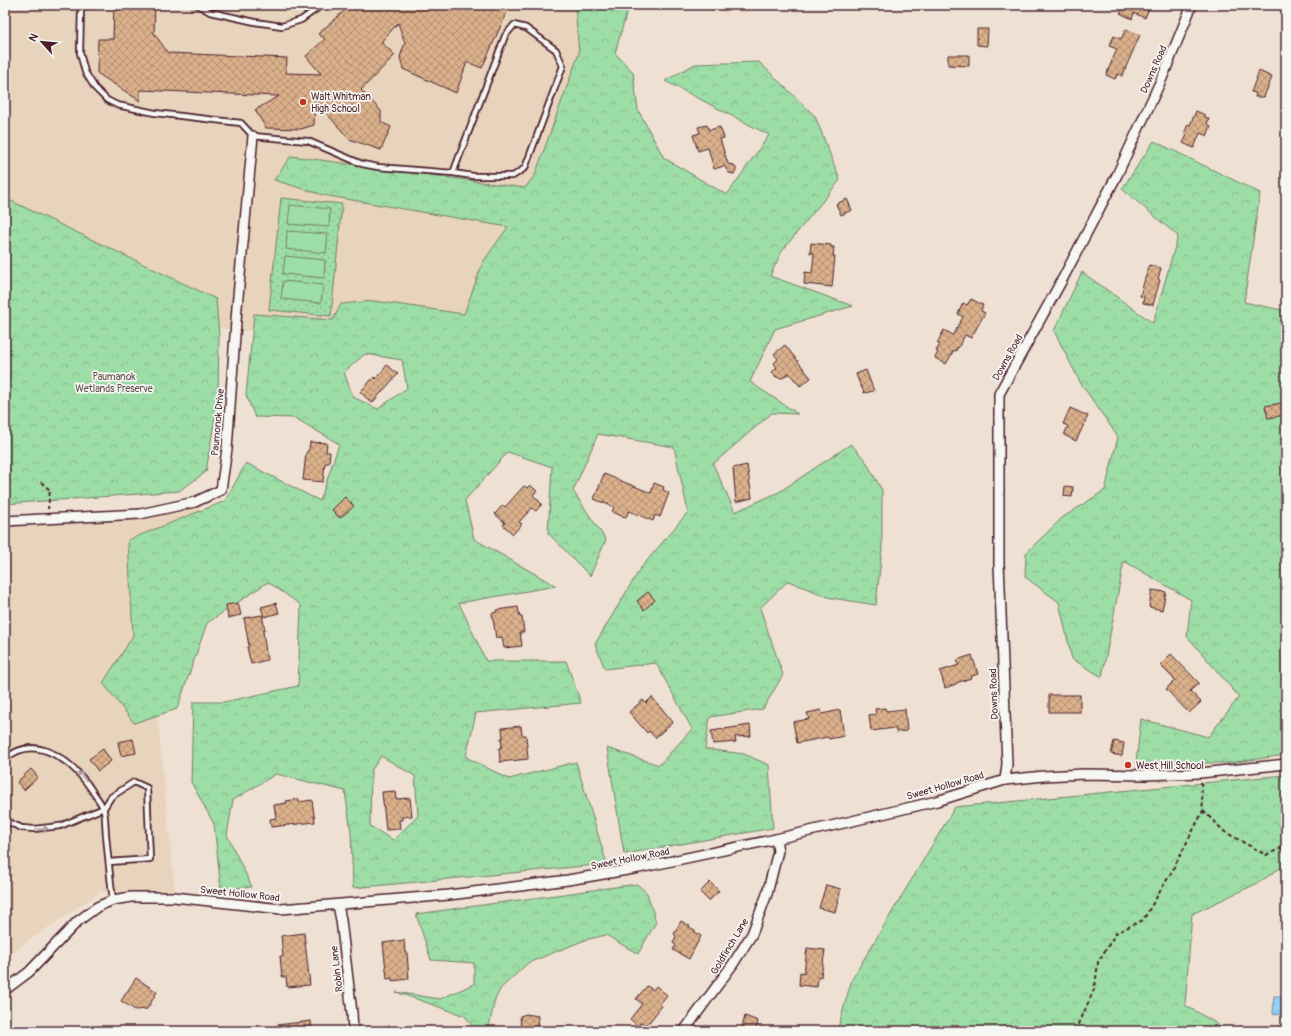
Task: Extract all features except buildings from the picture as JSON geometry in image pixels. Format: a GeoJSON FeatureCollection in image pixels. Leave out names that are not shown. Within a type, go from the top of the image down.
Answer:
{"type":"FeatureCollection","features":[{"type":"Feature","properties":{"kind":"street","name":"Downs Road"},"geometry":{"type":"LineString","coordinates":[[1005,780],[1007,764],[999,563],[999,394],[1062,280],[1117,175],[1163,76],[1192,5]]}},
{"type":"Feature","properties":{"kind":"street","name":"Paumonok Drive"},"geometry":{"type":"LineString","coordinates":[[5,521],[140,514],[195,502],[221,490],[227,449],[253,136]]}},
{"type":"Feature","properties":{"kind":"street","name":"Sweet Hollow Road"},"geometry":{"type":"LineString","coordinates":[[5,990],[29,972],[78,921],[97,907],[113,900],[131,897],[174,897],[281,909],[449,895],[568,880],[647,866],[776,839],[936,801],[1005,780],[1084,774],[1144,775],[1200,773],[1286,764]]}},
{"type":"Feature","properties":{"kind":"street","name":"Goldfinch Lane"},"geometry":{"type":"LineString","coordinates":[[684,1031],[733,964],[752,934],[767,894],[778,851],[776,839]]}},
{"type":"Feature","properties":{"kind":"street","name":"Robin Lane"},"geometry":{"type":"LineString","coordinates":[[338,905],[341,920],[353,1031]]}},
{"type":"Feature","properties":{"kind":"lane"},"geometry":{"type":"LineString","coordinates":[[81,5],[80,54],[85,72],[95,88],[107,100],[117,105],[155,113],[241,123],[253,136],[308,141],[362,164],[378,167],[473,176],[513,176],[525,168],[563,66],[556,50],[526,28],[514,25],[505,36],[453,173]]}},
{"type":"Feature","properties":{"kind":"lane"},"geometry":{"type":"LineString","coordinates":[[198,5],[210,12],[255,22],[282,26],[301,20],[322,5]]}},
{"type":"Feature","properties":{"kind":"lane"},"geometry":{"type":"LineString","coordinates":[[5,759],[23,750],[36,749],[49,751],[64,759],[88,784],[104,808],[113,900]]}},
{"type":"Feature","properties":{"kind":"lane"},"geometry":{"type":"LineString","coordinates":[[5,819],[22,828],[34,830],[60,826],[104,808],[111,797],[134,782],[147,788],[150,859],[109,862]]}},
{"type":"Feature","properties":{"kind":"path"},"geometry":{"type":"LineString","coordinates":[[41,482],[50,490],[48,518]]}},
{"type":"Feature","properties":{"kind":"path"},"geometry":{"type":"LineString","coordinates":[[1076,1031],[1095,987],[1098,962],[1116,933],[1143,920],[1171,873],[1203,811],[1200,773]]}},
{"type":"Feature","properties":{"kind":"path"},"geometry":{"type":"LineString","coordinates":[[1203,811],[1225,832],[1266,855],[1286,846]]}},
{"type":"Feature","properties":{"kind":"shaded area","name":"Walt Whitman High School"},"geometry":{"type":"Polygon","coordinates":[[[5,5],[610,5],[574,363],[215,328],[216,299],[5,198],[5,5]]]}},
{"type":"Feature","properties":{"kind":"shaded area"},"geometry":{"type":"Polygon","coordinates":[[[196,507],[303,539],[303,580],[173,595],[148,624],[175,891],[100,892],[5,957],[5,522],[196,507]]]}},
{"type":"Feature","properties":{"kind":"green space"},"geometry":{"type":"Polygon","coordinates":[[[575,5],[629,5],[615,53],[633,72],[638,110],[664,158],[727,195],[769,135],[665,81],[695,64],[759,62],[815,116],[840,180],[782,251],[770,276],[853,306],[775,329],[750,382],[798,414],[772,413],[713,464],[735,512],[779,492],[851,444],[865,460],[882,490],[882,548],[876,605],[831,598],[788,581],[760,608],[783,675],[763,709],[710,717],[705,749],[744,754],[769,765],[773,828],[624,854],[607,748],[659,765],[692,729],[656,663],[605,669],[595,644],[640,569],[688,512],[674,447],[598,434],[573,491],[606,540],[590,576],[548,533],[552,467],[508,452],[465,500],[474,539],[556,586],[459,603],[486,661],[566,661],[581,703],[476,713],[466,757],[509,779],[576,762],[607,864],[353,888],[351,832],[345,791],[276,774],[233,800],[227,835],[252,887],[221,889],[214,824],[191,782],[193,702],[224,702],[298,686],[301,605],[268,582],[207,623],[177,709],[134,723],[103,683],[133,636],[128,540],[225,501],[246,463],[320,501],[339,444],[295,418],[255,417],[246,395],[254,314],[333,320],[341,304],[375,301],[464,314],[483,262],[508,227],[323,195],[274,180],[291,156],[525,188],[535,175],[579,53],[575,5]],[[365,354],[344,372],[353,397],[378,409],[407,388],[402,360],[365,354]],[[381,756],[371,771],[370,826],[393,840],[418,816],[415,776],[381,756]]]}},
{"type":"Feature","properties":{"kind":"green space"},"geometry":{"type":"Polygon","coordinates":[[[1154,141],[1260,193],[1244,302],[1286,311],[1286,755],[1229,763],[1136,763],[1141,719],[1208,737],[1239,697],[1187,636],[1191,600],[1124,561],[1102,677],[1072,659],[1059,602],[1025,577],[1026,553],[1062,518],[1105,490],[1118,437],[1080,382],[1054,331],[1082,272],[1153,323],[1178,236],[1122,189],[1154,141]]]}},
{"type":"Feature","properties":{"kind":"green space","name":"Paumanok Wetlands Preserve"},"geometry":{"type":"Polygon","coordinates":[[[5,198],[216,299],[219,336],[218,398],[206,472],[179,491],[5,504],[5,198]]]}},
{"type":"Feature","properties":{"kind":"green space"},"geometry":{"type":"Polygon","coordinates":[[[281,198],[342,204],[331,316],[269,310],[281,198]]]}},
{"type":"Feature","properties":{"kind":"green space"},"geometry":{"type":"Polygon","coordinates":[[[290,205],[330,209],[329,227],[288,224],[290,205]]]}},
{"type":"Feature","properties":{"kind":"green space"},"geometry":{"type":"Polygon","coordinates":[[[287,231],[328,234],[326,253],[286,249],[287,231]]]}},
{"type":"Feature","properties":{"kind":"green space"},"geometry":{"type":"Polygon","coordinates":[[[285,256],[325,260],[324,278],[283,274],[285,256]]]}},
{"type":"Feature","properties":{"kind":"green space"},"geometry":{"type":"Polygon","coordinates":[[[283,281],[323,285],[321,303],[281,299],[283,281]]]}},
{"type":"Feature","properties":{"kind":"green space"},"geometry":{"type":"Polygon","coordinates":[[[1286,775],[1286,864],[1258,883],[1192,914],[1185,1005],[1229,1031],[837,1031],[852,979],[955,807],[1286,775]]]}},
{"type":"Feature","properties":{"kind":"green space"},"geometry":{"type":"Polygon","coordinates":[[[637,884],[647,893],[656,922],[638,954],[606,935],[585,940],[528,963],[501,988],[495,999],[488,1031],[476,1031],[465,1016],[396,992],[440,999],[474,984],[474,963],[431,960],[416,914],[637,884]]]}},
{"type":"Feature","properties":{"kind":"water"},"geometry":{"type":"Polygon","coordinates":[[[1274,996],[1284,996],[1283,1015],[1273,1014],[1274,996]]]}},
{"type":"Feature","properties":{"kind":"place","name":"Walt Whitman High School"},"geometry":{"type":"Point","coordinates":[303,102]}},
{"type":"Feature","properties":{"kind":"place","name":"West Hill School"},"geometry":{"type":"Point","coordinates":[1128,765]}}]}
